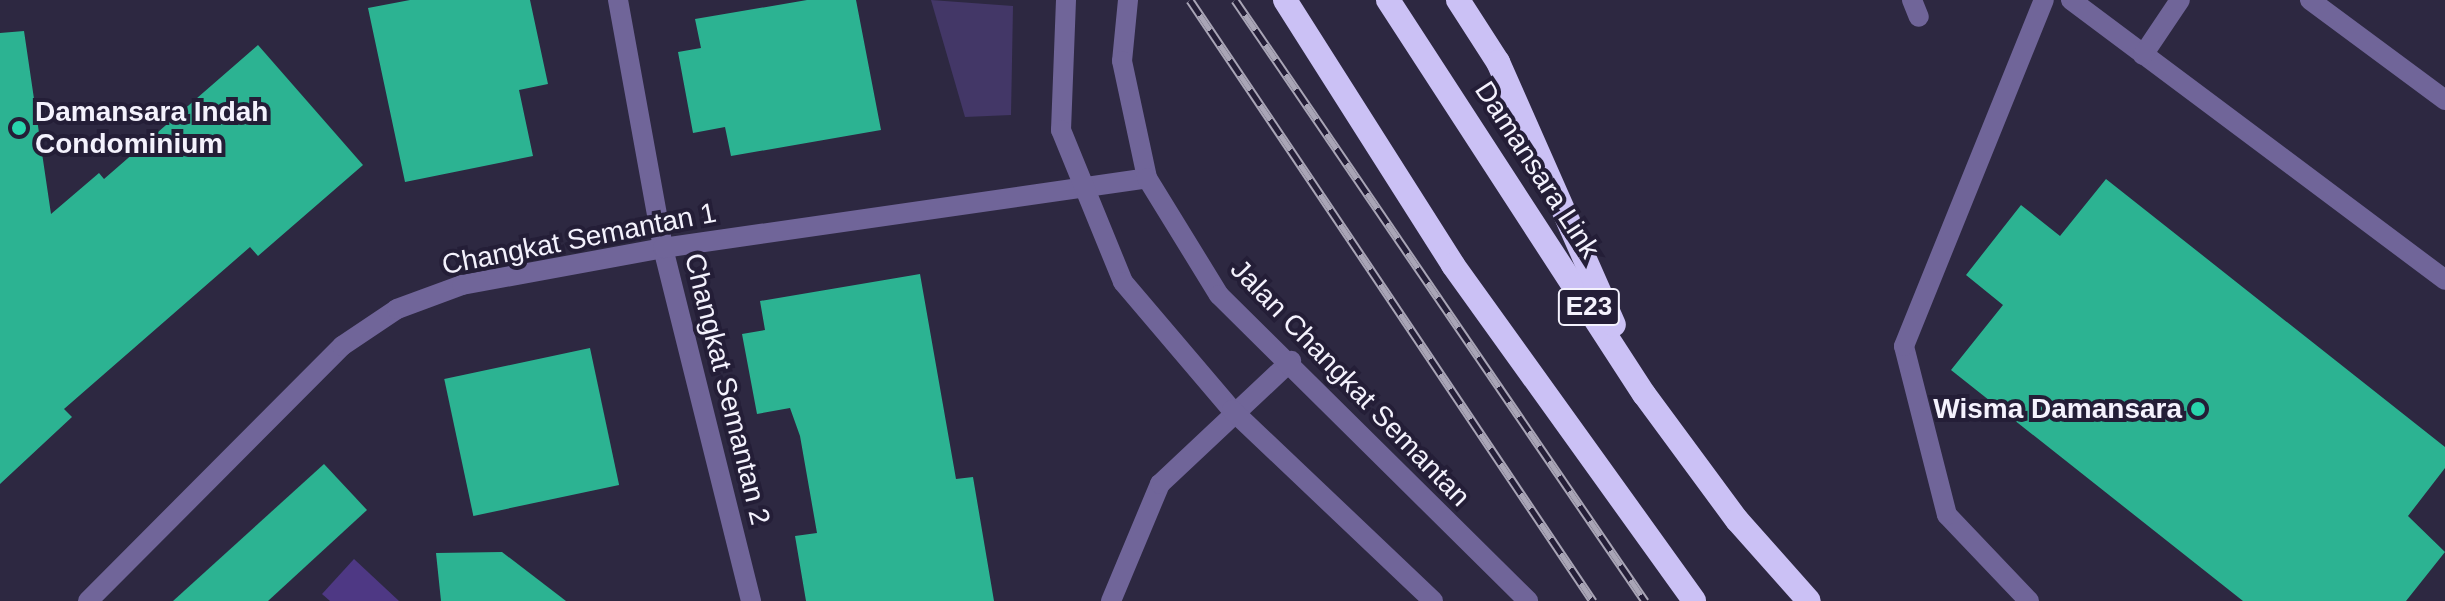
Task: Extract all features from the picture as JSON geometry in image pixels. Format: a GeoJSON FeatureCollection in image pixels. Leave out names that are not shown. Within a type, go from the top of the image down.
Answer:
{"type":"FeatureCollection","features":[{"type":"Feature","properties":{"kind":"highway"},"geometry":{"type":"LineString","coordinates":[[1285,0],[1453,265],[1694,601]]}},
{"type":"Feature","properties":{"kind":"highway","name":"Damansara Link"},"geometry":{"type":"LineString","coordinates":[[1388,0],[1644,394],[1737,520],[1809,601]]}},
{"type":"Feature","properties":{"kind":"highway"},"geometry":{"type":"LineString","coordinates":[[1458,0],[1498,62],[1644,394]]}},
{"type":"Feature","properties":{"kind":"street","name":"Changkat Semantan 2"},"geometry":{"type":"LineString","coordinates":[[618,0],[663,248],[751,601]]}},
{"type":"Feature","properties":{"kind":"street"},"geometry":{"type":"LineString","coordinates":[[1066,0],[1061,130],[1078,183],[1123,282],[1232,410],[1433,601]]}},
{"type":"Feature","properties":{"kind":"street","name":"Jalan Changkat Semantan"},"geometry":{"type":"LineString","coordinates":[[1128,0],[1122,61],[1147,178],[1219,295],[1291,361],[1528,601]]}},
{"type":"Feature","properties":{"kind":"street"},"geometry":{"type":"LineString","coordinates":[[2029,601],[1947,515],[1904,346],[2044,0]]}},
{"type":"Feature","properties":{"kind":"street"},"geometry":{"type":"LineString","coordinates":[[2071,0],[2445,280]]}},
{"type":"Feature","properties":{"kind":"street"},"geometry":{"type":"LineString","coordinates":[[2143,55],[2180,0]]}},
{"type":"Feature","properties":{"kind":"street"},"geometry":{"type":"LineString","coordinates":[[2310,0],[2445,100]]}},
{"type":"Feature","properties":{"kind":"street","name":"Changkat Semantan 1"},"geometry":{"type":"LineString","coordinates":[[88,601],[342,346],[397,309],[462,285],[663,248],[1078,183],[1147,178]]}},
{"type":"Feature","properties":{"kind":"street"},"geometry":{"type":"LineString","coordinates":[[1111,601],[1160,484],[1232,410],[1291,361]]}},
{"type":"Feature","properties":{"kind":"shaded area"},"geometry":{"type":"Polygon","coordinates":[[[931,0],[1013,6],[1011,115],[965,117],[931,0]]]}},
{"type":"Feature","properties":{"kind":"shaded area"},"geometry":{"type":"Polygon","coordinates":[[[354,559],[399,601],[330,601],[322,594],[354,559]]]}},
{"type":"Feature","properties":{"kind":"building"},"geometry":{"type":"Polygon","coordinates":[[[410,0],[530,0],[548,84],[519,90],[533,156],[405,182],[368,8],[410,0]]]}},
{"type":"Feature","properties":{"kind":"building"},"geometry":{"type":"Polygon","coordinates":[[[807,0],[856,0],[881,130],[731,156],[725,127],[693,133],[678,52],[701,48],[695,19],[807,0]]]}},
{"type":"Feature","properties":{"kind":"building"},"geometry":{"type":"Polygon","coordinates":[[[24,31],[51,214],[99,173],[104,179],[258,45],[363,165],[258,256],[250,247],[64,409],[72,417],[0,484],[0,33],[24,31]]]}},
{"type":"Feature","properties":{"kind":"building","name":"Wisma Damansara"},"geometry":{"type":"Polygon","coordinates":[[[2106,179],[2445,447],[2445,468],[2408,516],[2445,552],[2406,601],[2243,601],[1951,370],[2003,305],[1966,275],[2021,205],[2060,236],[2106,179]]]}},
{"type":"Feature","properties":{"kind":"building"},"geometry":{"type":"Polygon","coordinates":[[[920,274],[956,479],[973,477],[994,601],[806,601],[795,536],[817,533],[800,436],[790,408],[757,414],[742,334],[765,330],[760,301],[920,274]]]}},
{"type":"Feature","properties":{"kind":"building"},"geometry":{"type":"Polygon","coordinates":[[[590,348],[619,485],[473,516],[444,379],[590,348]]]}},
{"type":"Feature","properties":{"kind":"building"},"geometry":{"type":"Polygon","coordinates":[[[324,464],[367,510],[268,601],[173,601],[324,464]]]}},
{"type":"Feature","properties":{"kind":"building"},"geometry":{"type":"Polygon","coordinates":[[[502,552],[566,601],[441,601],[436,553],[502,552]]]}},
{"type":"Feature","properties":{"kind":"railway"},"geometry":{"type":"LineString","coordinates":[[1190,0],[1593,601]]}},
{"type":"Feature","properties":{"kind":"railway"},"geometry":{"type":"LineString","coordinates":[[1235,0],[1645,601]]}},
{"type":"Feature","properties":{"kind":"place","name":"Damansara Indah Condominium"},"geometry":{"type":"Point","coordinates":[19,128]}},
{"type":"Feature","properties":{"kind":"place","name":"Wisma Damansara"},"geometry":{"type":"Point","coordinates":[2198,409]}}]}
